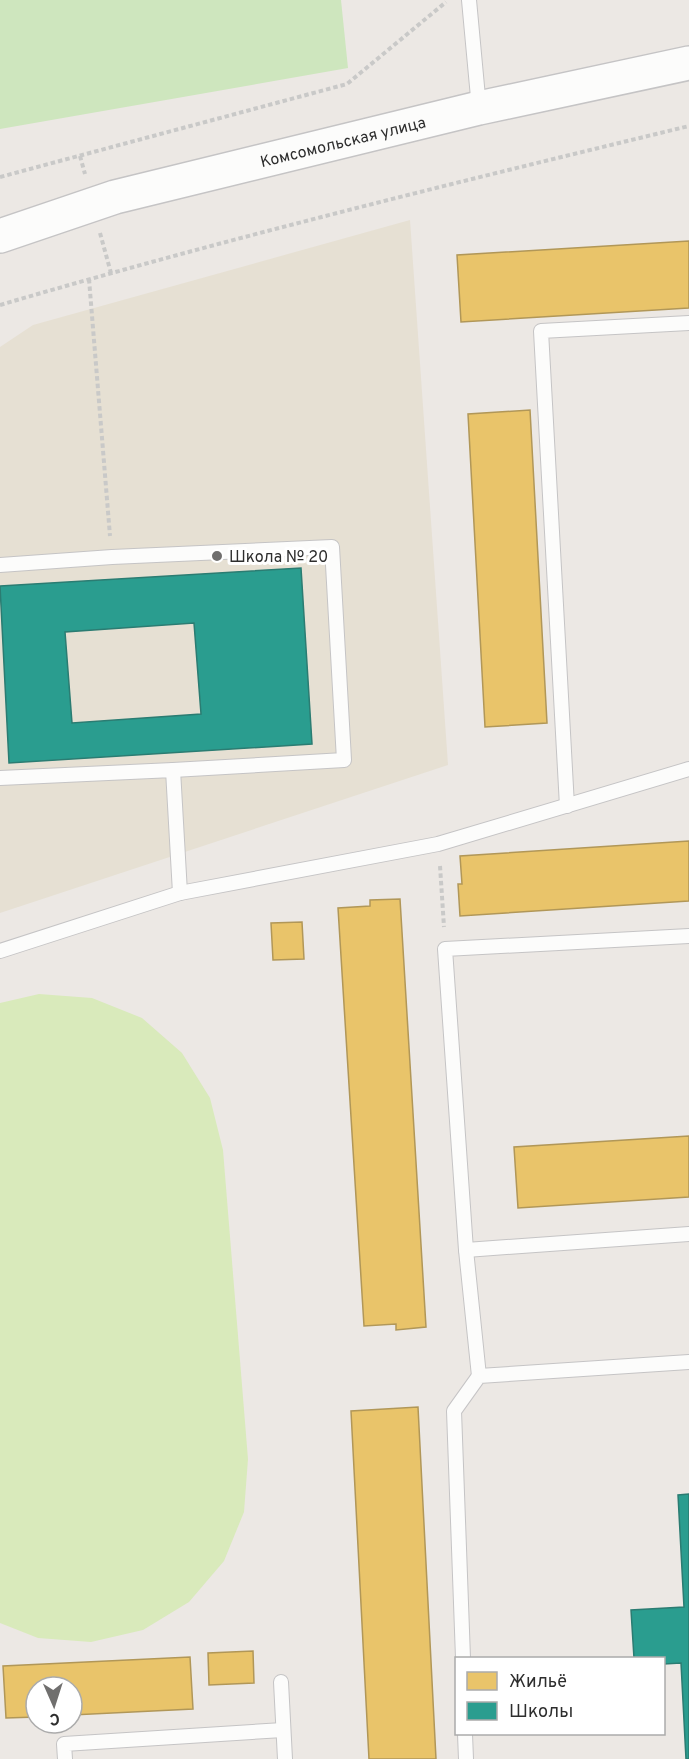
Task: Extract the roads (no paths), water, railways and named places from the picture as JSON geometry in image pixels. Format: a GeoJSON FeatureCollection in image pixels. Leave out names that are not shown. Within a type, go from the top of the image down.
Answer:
{"type":"FeatureCollection","features":[{"type":"Feature","properties":{"kind":"main road","name":"Комсомольская улица"},"geometry":{"type":"LineString","coordinates":[[0,236],[115,197],[478,108],[689,63]]}},
{"type":"Feature","properties":{"kind":"lane"},"geometry":{"type":"LineString","coordinates":[[469,0],[478,108]]}},
{"type":"Feature","properties":{"kind":"lane"},"geometry":{"type":"LineString","coordinates":[[567,806],[541,331],[689,323]]}},
{"type":"Feature","properties":{"kind":"lane"},"geometry":{"type":"LineString","coordinates":[[0,565],[112,557],[332,547],[344,760],[0,778]]}},
{"type":"Feature","properties":{"kind":"lane"},"geometry":{"type":"LineString","coordinates":[[0,951],[180,893],[438,844],[689,769]]}},
{"type":"Feature","properties":{"kind":"lane"},"geometry":{"type":"LineString","coordinates":[[173,770],[180,893]]}},
{"type":"Feature","properties":{"kind":"lane"},"geometry":{"type":"LineString","coordinates":[[463,1657],[454,1411],[479,1376],[466,1250],[445,949],[689,936]]}},
{"type":"Feature","properties":{"kind":"lane"},"geometry":{"type":"LineString","coordinates":[[466,1250],[689,1234]]}},
{"type":"Feature","properties":{"kind":"lane"},"geometry":{"type":"LineString","coordinates":[[479,1376],[689,1362]]}},
{"type":"Feature","properties":{"kind":"lane"},"geometry":{"type":"LineString","coordinates":[[281,1682],[285,1759]]}},
{"type":"Feature","properties":{"kind":"lane"},"geometry":{"type":"LineString","coordinates":[[65,1759],[64,1744],[283,1730]]}},
{"type":"Feature","properties":{"kind":"lane"},"geometry":{"type":"LineString","coordinates":[[465,1735],[466,1759]]}},
{"type":"Feature","properties":{"kind":"place","name":"Школа № 20"},"geometry":{"type":"Point","coordinates":[217,556]}}]}
